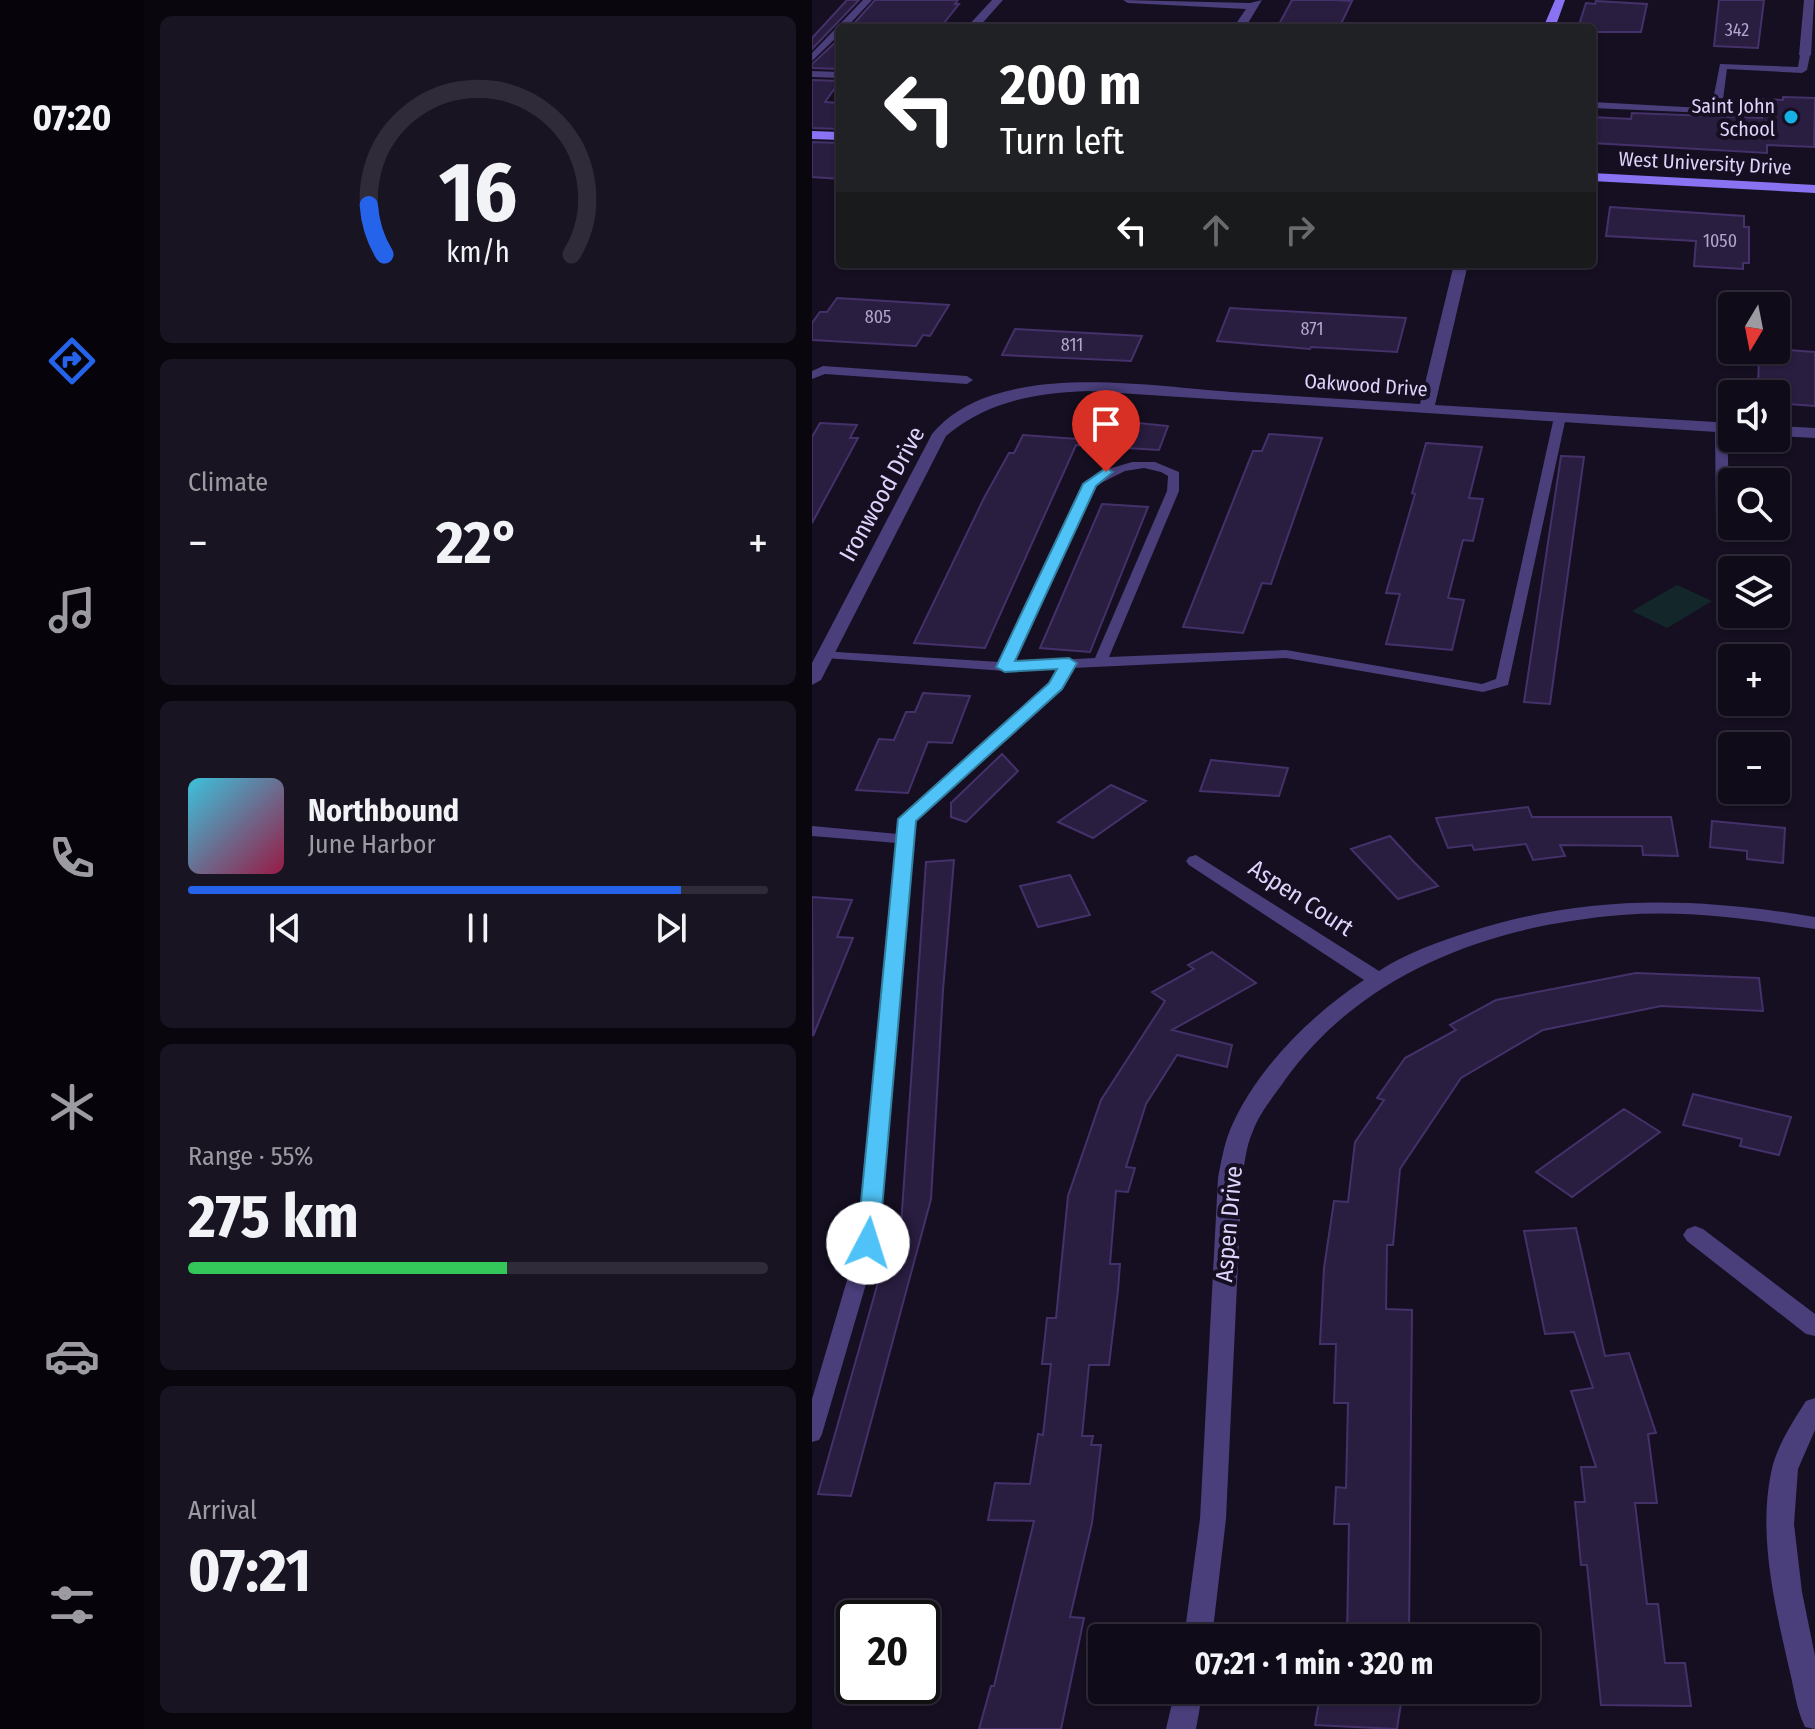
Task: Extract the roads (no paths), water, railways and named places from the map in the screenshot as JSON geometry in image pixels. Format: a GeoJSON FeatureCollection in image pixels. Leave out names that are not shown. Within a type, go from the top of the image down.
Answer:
{"type":"FeatureCollection","features":[{"type":"Feature","properties":{"kind":"main road"},"geometry":{"type":"LineString","coordinates":[[1551,24],[1560,0]]}},
{"type":"Feature","properties":{"kind":"main road"},"geometry":{"type":"LineString","coordinates":[[812,135],[836,136]]}},
{"type":"Feature","properties":{"kind":"main road","name":"West University Drive"},"geometry":{"type":"LineString","coordinates":[[1596,177],[1815,189]]}},
{"type":"Feature","properties":{"kind":"street"},"geometry":{"type":"LineString","coordinates":[[976,24],[998,0]]}},
{"type":"Feature","properties":{"kind":"street"},"geometry":{"type":"LineString","coordinates":[[1128,0],[1255,3]]}},
{"type":"Feature","properties":{"kind":"street"},"geometry":{"type":"LineString","coordinates":[[1805,55],[1809,0]]}},
{"type":"Feature","properties":{"kind":"street"},"geometry":{"type":"LineString","coordinates":[[1242,24],[1255,3]]}},
{"type":"Feature","properties":{"kind":"street"},"geometry":{"type":"LineString","coordinates":[[1426,409],[1460,268]]}},
{"type":"Feature","properties":{"kind":"street","name":"Oakwood Drive"},"geometry":{"type":"LineString","coordinates":[[999,399],[1047,389],[1088,387],[1718,427]]}},
{"type":"Feature","properties":{"kind":"street","name":"Ironwood Drive"},"geometry":{"type":"LineString","coordinates":[[812,680],[940,434],[968,412],[999,399]]}},
{"type":"Feature","properties":{"kind":"street"},"geometry":{"type":"LineString","coordinates":[[1790,432],[1815,433]]}},
{"type":"Feature","properties":{"kind":"street","name":"Aspen Court"},"geometry":{"type":"LineString","coordinates":[[1196,861],[1377,979]]}},
{"type":"Feature","properties":{"kind":"street","name":"Aspen Drive"},"geometry":{"type":"LineString","coordinates":[[1200,1624],[1213,1519],[1223,1260],[1230,1178],[1241,1131],[1274,1074],[1312,1028],[1346,998],[1396,967],[1461,941],[1536,921],[1599,911],[1679,907],[1732,909],[1815,923]]}},
{"type":"Feature","properties":{"kind":"street"},"geometry":{"type":"LineString","coordinates":[[1695,1235],[1815,1327]]}},
{"type":"Feature","properties":{"kind":"street"},"geometry":{"type":"LineString","coordinates":[[1815,1408],[1800,1432],[1785,1470],[1780,1506],[1798,1640],[1815,1718]]}},
{"type":"Feature","properties":{"kind":"street"},"geometry":{"type":"LineString","coordinates":[[1181,1729],[1186,1704]]}},
{"type":"Feature","properties":{"kind":"lane"},"geometry":{"type":"LineString","coordinates":[[844,24],[868,0]]}},
{"type":"Feature","properties":{"kind":"lane"},"geometry":{"type":"LineString","coordinates":[[812,58],[836,32]]}},
{"type":"Feature","properties":{"kind":"lane"},"geometry":{"type":"LineString","coordinates":[[1596,105],[1704,111],[1717,107],[1723,66],[1802,70],[1805,55]]}},
{"type":"Feature","properties":{"kind":"lane"},"geometry":{"type":"LineString","coordinates":[[812,74],[836,75]]}},
{"type":"Feature","properties":{"kind":"lane"},"geometry":{"type":"LineString","coordinates":[[812,375],[823,370],[967,380]]}},
{"type":"Feature","properties":{"kind":"lane"},"geometry":{"type":"LineString","coordinates":[[825,654],[1005,667],[1286,654],[1483,688],[1503,682],[1560,417]]}},
{"type":"Feature","properties":{"kind":"lane"},"geometry":{"type":"LineString","coordinates":[[1005,667],[1090,484],[1106,472],[1122,467],[1166,467],[1175,475],[1173,491],[1100,662]]}},
{"type":"Feature","properties":{"kind":"lane"},"geometry":{"type":"LineString","coordinates":[[812,1434],[868,1243],[907,819],[1056,685],[1069,663]]}},
{"type":"Feature","properties":{"kind":"lane"},"geometry":{"type":"LineString","coordinates":[[812,831],[905,839]]}},
{"type":"Feature","properties":{"kind":"place","name":"Saint John School"},"geometry":{"type":"Point","coordinates":[1791,117]}}]}
